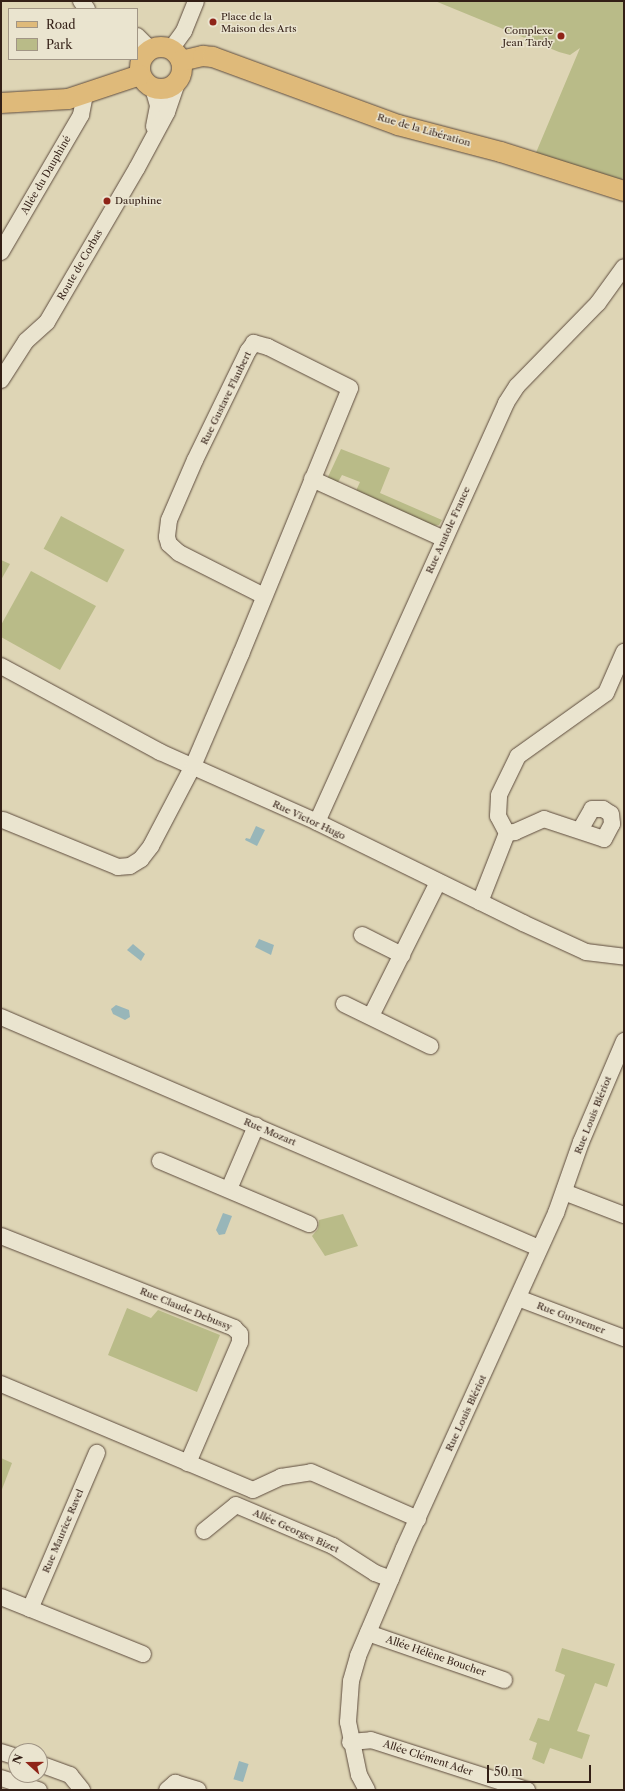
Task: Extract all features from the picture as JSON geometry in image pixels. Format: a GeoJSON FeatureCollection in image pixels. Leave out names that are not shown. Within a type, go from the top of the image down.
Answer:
{"type":"FeatureCollection","features":[{"type":"Feature","properties":{"kind":"main road"},"geometry":{"type":"LineString","coordinates":[[1,103],[54,102],[147,81],[171,86],[177,63],[157,47],[144,43],[140,61],[147,81]]}},
{"type":"Feature","properties":{"kind":"main road","name":"Rue de la Libération"},"geometry":{"type":"LineString","coordinates":[[177,63],[202,56],[213,57],[398,125],[501,152],[624,190]]}},
{"type":"Feature","properties":{"kind":"street"},"geometry":{"type":"LineString","coordinates":[[177,63],[184,31],[196,1]]}},
{"type":"Feature","properties":{"kind":"street","name":"Route de Corbas"},"geometry":{"type":"LineString","coordinates":[[1,380],[26,341],[47,322],[137,168],[149,142],[167,112],[177,91],[177,63]]}},
{"type":"Feature","properties":{"kind":"street","name":"Route de Corbas"},"geometry":{"type":"LineString","coordinates":[[147,81],[158,111],[149,142]]}},
{"type":"Feature","properties":{"kind":"street","name":"Allée du Dauphiné"},"geometry":{"type":"LineString","coordinates":[[1,252],[81,115],[85,95]]}},
{"type":"Feature","properties":{"kind":"street","name":"Rue Anatole France"},"geometry":{"type":"LineString","coordinates":[[317,822],[506,403],[517,386],[598,303],[624,267]]}},
{"type":"Feature","properties":{"kind":"street","name":"Rue Gustave Flaubert"},"geometry":{"type":"LineString","coordinates":[[3,820],[118,867],[130,866],[141,859],[151,846],[193,766],[264,596],[350,388],[268,347],[254,343],[248,351],[195,460],[169,520],[167,537],[169,544],[179,553],[264,596]]}},
{"type":"Feature","properties":{"kind":"street"},"geometry":{"type":"LineString","coordinates":[[312,479],[444,539]]}},
{"type":"Feature","properties":{"kind":"street"},"geometry":{"type":"LineString","coordinates":[[507,833],[501,827],[497,805],[518,756],[606,692],[624,652]]}},
{"type":"Feature","properties":{"kind":"street","name":"Rue Victor Hugo"},"geometry":{"type":"LineString","coordinates":[[1,666],[94,717],[193,766],[317,822],[438,882],[586,952],[624,956]]}},
{"type":"Feature","properties":{"kind":"street"},"geometry":{"type":"LineString","coordinates":[[507,833],[515,832],[544,819],[580,830]]}},
{"type":"Feature","properties":{"kind":"street"},"geometry":{"type":"LineString","coordinates":[[480,902],[507,833]]}},
{"type":"Feature","properties":{"kind":"street"},"geometry":{"type":"LineString","coordinates":[[371,1016],[438,882]]}},
{"type":"Feature","properties":{"kind":"street"},"geometry":{"type":"LineString","coordinates":[[362,935],[402,955]]}},
{"type":"Feature","properties":{"kind":"street"},"geometry":{"type":"LineString","coordinates":[[344,1004],[430,1046]]}},
{"type":"Feature","properties":{"kind":"street","name":"Rue Mozart"},"geometry":{"type":"LineString","coordinates":[[1,1017],[540,1248]]}},
{"type":"Feature","properties":{"kind":"street","name":"Rue Louis Blériot"},"geometry":{"type":"LineString","coordinates":[[367,1790],[359,1775],[350,1742],[348,1722],[351,1681],[368,1633],[391,1578],[518,1298],[564,1192],[581,1142],[624,1041]]}},
{"type":"Feature","properties":{"kind":"street"},"geometry":{"type":"LineString","coordinates":[[229,1189],[256,1126]]}},
{"type":"Feature","properties":{"kind":"street"},"geometry":{"type":"LineString","coordinates":[[160,1161],[309,1224]]}},
{"type":"Feature","properties":{"kind":"street"},"geometry":{"type":"LineString","coordinates":[[564,1192],[624,1215]]}},
{"type":"Feature","properties":{"kind":"street","name":"Rue Claude Debussy"},"geometry":{"type":"LineString","coordinates":[[1,1236],[234,1328],[240,1334],[240,1342],[188,1463]]}},
{"type":"Feature","properties":{"kind":"street","name":"Rue Guynemer"},"geometry":{"type":"LineString","coordinates":[[518,1298],[624,1338]]}},
{"type":"Feature","properties":{"kind":"street"},"geometry":{"type":"LineString","coordinates":[[1,1384],[253,1490],[281,1477],[311,1472],[418,1519]]}},
{"type":"Feature","properties":{"kind":"street","name":"Rue Maurice Ravel"},"geometry":{"type":"LineString","coordinates":[[30,1609],[97,1453]]}},
{"type":"Feature","properties":{"kind":"street","name":"Allée Georges Bizet"},"geometry":{"type":"LineString","coordinates":[[204,1531],[236,1505],[333,1546],[375,1573],[391,1578]]}},
{"type":"Feature","properties":{"kind":"street"},"geometry":{"type":"LineString","coordinates":[[1,1597],[143,1654]]}},
{"type":"Feature","properties":{"kind":"street","name":"Allée Hélène Boucher"},"geometry":{"type":"LineString","coordinates":[[368,1633],[504,1680]]}},
{"type":"Feature","properties":{"kind":"street","name":"Allée Clément Ader"},"geometry":{"type":"LineString","coordinates":[[350,1742],[371,1740],[527,1790]]}},
{"type":"Feature","properties":{"kind":"street"},"geometry":{"type":"LineString","coordinates":[[48,1767],[70,1775],[82,1790]]}},
{"type":"Feature","properties":{"kind":"street"},"geometry":{"type":"LineString","coordinates":[[1,1778],[39,1790]]}},
{"type":"Feature","properties":{"kind":"street"},"geometry":{"type":"LineString","coordinates":[[167,1790],[175,1783],[198,1790]]}},
{"type":"Feature","properties":{"kind":"green space"},"geometry":{"type":"Polygon","coordinates":[[[435,1],[624,1],[624,174],[621,183],[535,155],[580,48],[570,55],[559,52],[435,1]]]}},
{"type":"Feature","properties":{"kind":"green space"},"geometry":{"type":"Polygon","coordinates":[[[341,449],[390,468],[380,493],[442,520],[439,525],[428,527],[355,493],[360,482],[342,475],[337,484],[327,479],[341,449]]]}},
{"type":"Feature","properties":{"kind":"green space"},"geometry":{"type":"Polygon","coordinates":[[[61,516],[125,550],[107,582],[44,549],[61,516]]]}},
{"type":"Feature","properties":{"kind":"green space"},"geometry":{"type":"Polygon","coordinates":[[[1,560],[10,564],[1,580],[1,560]]]}},
{"type":"Feature","properties":{"kind":"green space"},"geometry":{"type":"Polygon","coordinates":[[[31,571],[96,606],[60,670],[1,637],[1,625],[31,571]]]}},
{"type":"Feature","properties":{"kind":"green space"},"geometry":{"type":"Polygon","coordinates":[[[343,1214],[358,1246],[325,1256],[312,1236],[318,1229],[319,1220],[343,1214]]]}},
{"type":"Feature","properties":{"kind":"green space"},"geometry":{"type":"Polygon","coordinates":[[[127,1308],[151,1318],[158,1310],[220,1335],[197,1392],[108,1355],[127,1308]]]}},
{"type":"Feature","properties":{"kind":"green space"},"geometry":{"type":"Polygon","coordinates":[[[1,1458],[12,1463],[1,1492],[1,1458]]]}},
{"type":"Feature","properties":{"kind":"green space"},"geometry":{"type":"Polygon","coordinates":[[[562,1648],[615,1664],[607,1687],[595,1683],[577,1731],[590,1735],[582,1759],[550,1748],[544,1764],[532,1759],[537,1743],[529,1740],[538,1718],[549,1721],[565,1675],[555,1671],[562,1648]]]}},
{"type":"Feature","properties":{"kind":"water"},"geometry":{"type":"Polygon","coordinates":[[[256,826],[265,830],[257,846],[245,840],[246,838],[250,839],[256,826]]]}},
{"type":"Feature","properties":{"kind":"water"},"geometry":{"type":"Polygon","coordinates":[[[259,939],[274,945],[271,955],[255,947],[259,939]]]}},
{"type":"Feature","properties":{"kind":"water"},"geometry":{"type":"Polygon","coordinates":[[[133,944],[145,954],[141,961],[127,950],[133,944]]]}},
{"type":"Feature","properties":{"kind":"water"},"geometry":{"type":"Polygon","coordinates":[[[116,1005],[129,1010],[130,1017],[125,1020],[113,1014],[111,1009],[116,1005]]]}},
{"type":"Feature","properties":{"kind":"water"},"geometry":{"type":"Polygon","coordinates":[[[223,1213],[232,1216],[225,1234],[219,1235],[216,1230],[223,1213]]]}},
{"type":"Feature","properties":{"kind":"water"},"geometry":{"type":"Polygon","coordinates":[[[239,1761],[249,1764],[243,1782],[233,1779],[239,1761]]]}},
{"type":"Feature","properties":{"kind":"place","name":"Place de la Maison des Arts"},"geometry":{"type":"Point","coordinates":[213,22]}},
{"type":"Feature","properties":{"kind":"place","name":"Complexe Jean Tardy"},"geometry":{"type":"Point","coordinates":[561,36]}},
{"type":"Feature","properties":{"kind":"place","name":"Dauphine"},"geometry":{"type":"Point","coordinates":[107,201]}}]}
